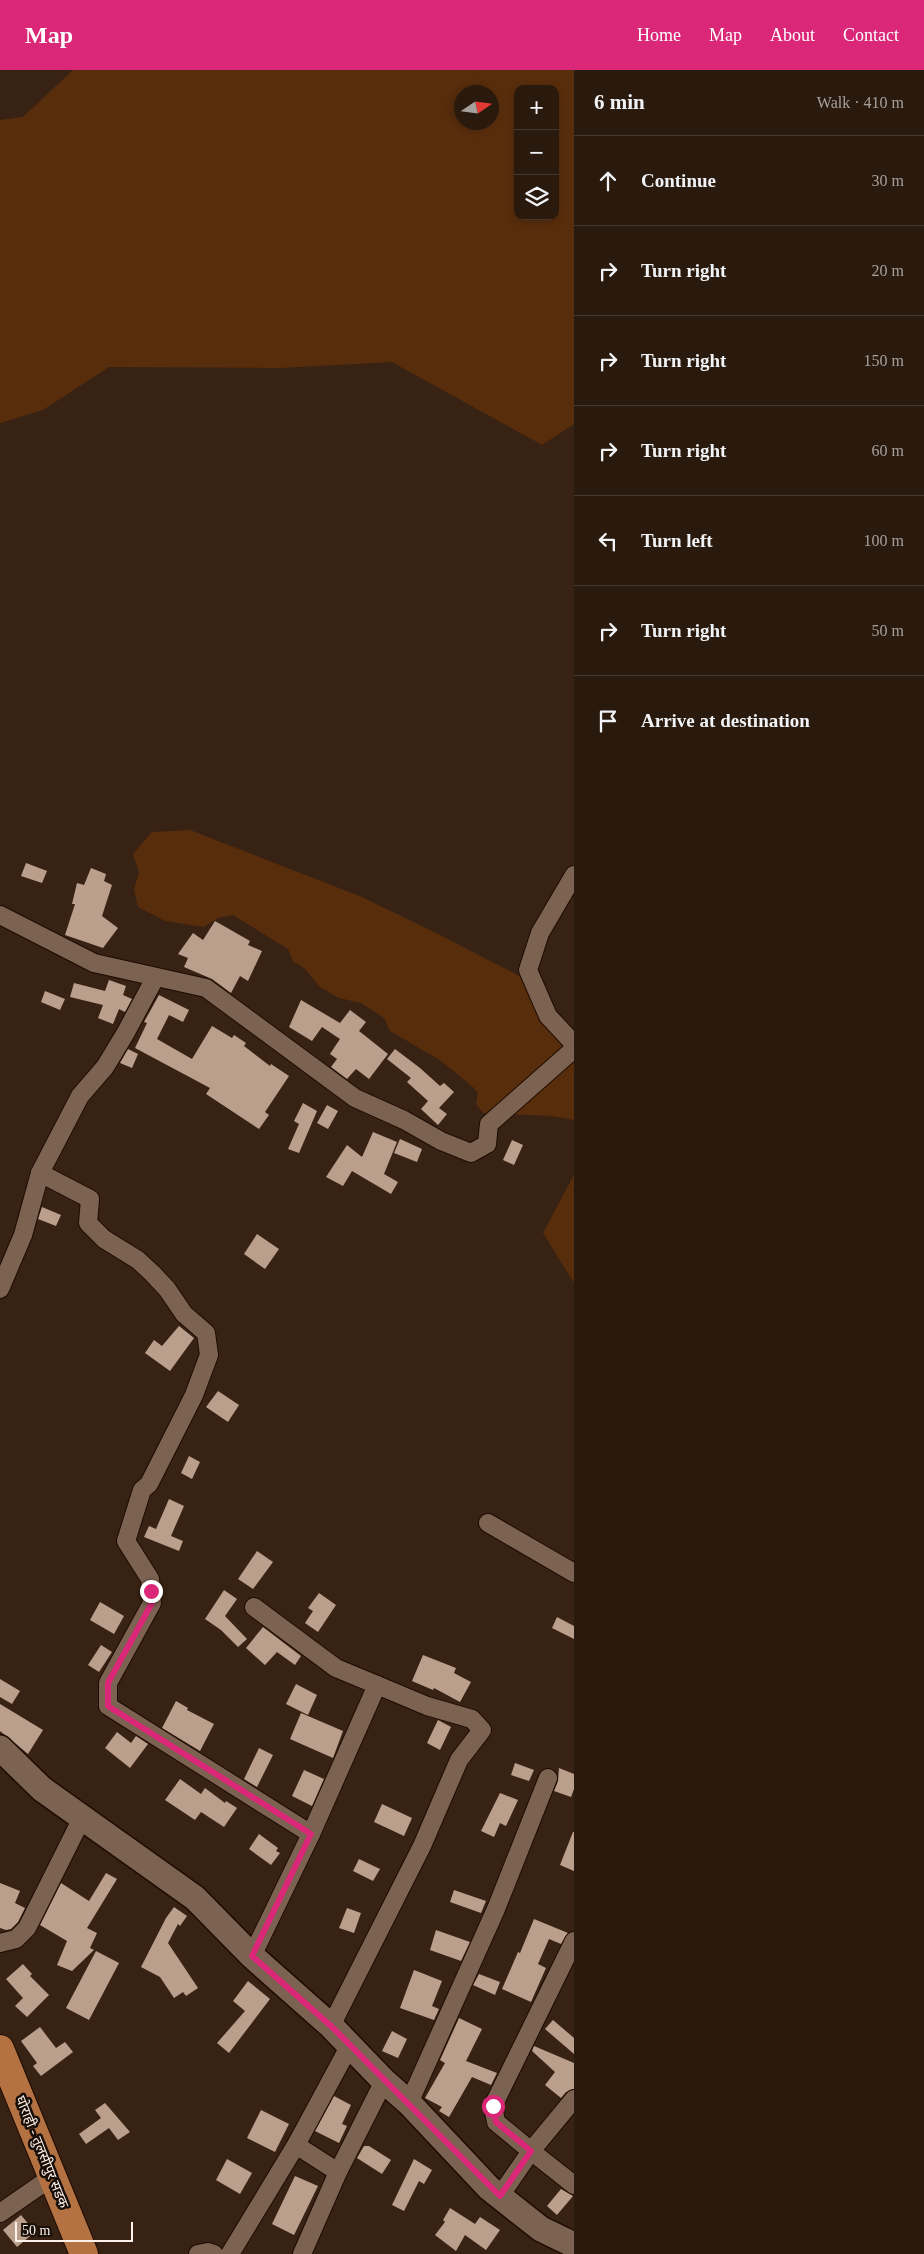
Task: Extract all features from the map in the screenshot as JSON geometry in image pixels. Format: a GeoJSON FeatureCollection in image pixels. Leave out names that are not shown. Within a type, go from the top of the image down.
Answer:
{"type":"FeatureCollection","features":[{"type":"Feature","properties":{"kind":"main road","name":"घोराही - तुलसीपुर सडक"},"geometry":{"type":"LineString","coordinates":[[0,2049],[84,2254]]}},
{"type":"Feature","properties":{"kind":"street"},"geometry":{"type":"LineString","coordinates":[[574,875],[540,933],[528,970],[548,1016],[574,1044]]}},
{"type":"Feature","properties":{"kind":"street"},"geometry":{"type":"LineString","coordinates":[[0,915],[94,963],[206,988],[355,1098],[404,1120],[441,1141],[471,1153],[487,1144],[489,1124],[574,1049]]}},
{"type":"Feature","properties":{"kind":"street"},"geometry":{"type":"LineString","coordinates":[[0,1289],[23,1235],[40,1173],[80,1096],[104,1067],[126,1034],[155,978]]}},
{"type":"Feature","properties":{"kind":"street"},"geometry":{"type":"LineString","coordinates":[[40,1173],[90,1199],[88,1222],[104,1239],[138,1260],[167,1289],[184,1314],[206,1334],[209,1356],[194,1395],[149,1484],[142,1490],[126,1540],[150,1579],[152,1603],[108,1683],[108,1706],[311,1834]]}},
{"type":"Feature","properties":{"kind":"street"},"geometry":{"type":"LineString","coordinates":[[488,1523],[574,1573]]}},
{"type":"Feature","properties":{"kind":"street"},"geometry":{"type":"LineString","coordinates":[[254,1607],[336,1668],[427,1706],[472,1719],[482,1730],[460,1760],[422,1846],[331,2026]]}},
{"type":"Feature","properties":{"kind":"street"},"geometry":{"type":"LineString","coordinates":[[252,1956],[311,1834],[377,1685]]}},
{"type":"Feature","properties":{"kind":"street"},"geometry":{"type":"LineString","coordinates":[[0,1748],[42,1790],[195,1898],[252,1956],[331,2026],[384,2081],[409,2103],[489,2188],[541,2228],[574,2245]]}},
{"type":"Feature","properties":{"kind":"street"},"geometry":{"type":"LineString","coordinates":[[409,2103],[496,1908],[548,1778]]}},
{"type":"Feature","properties":{"kind":"street"},"geometry":{"type":"LineString","coordinates":[[0,1943],[16,1939],[27,1928],[82,1818]]}},
{"type":"Feature","properties":{"kind":"street"},"geometry":{"type":"LineString","coordinates":[[574,1941],[493,2106],[496,2122],[574,2185]]}},
{"type":"Feature","properties":{"kind":"street"},"geometry":{"type":"LineString","coordinates":[[230,2254],[296,2145],[350,2045]]}},
{"type":"Feature","properties":{"kind":"street"},"geometry":{"type":"LineString","coordinates":[[302,2254],[338,2172],[384,2081]]}},
{"type":"Feature","properties":{"kind":"street"},"geometry":{"type":"LineString","coordinates":[[500,2196],[531,2151],[574,2099]]}},
{"type":"Feature","properties":{"kind":"street"},"geometry":{"type":"LineString","coordinates":[[296,2145],[338,2172]]}},
{"type":"Feature","properties":{"kind":"street"},"geometry":{"type":"LineString","coordinates":[[0,2213],[52,2177]]}},
{"type":"Feature","properties":{"kind":"street"},"geometry":{"type":"LineString","coordinates":[[198,2254],[208,2252],[214,2254]]}},
{"type":"Feature","properties":{"kind":"shaded area"},"geometry":{"type":"Polygon","coordinates":[[[73,70],[574,70],[574,424],[542,445],[392,362],[280,368],[109,367],[43,410],[0,423],[0,120],[23,117],[73,70]]]}},
{"type":"Feature","properties":{"kind":"shaded area"},"geometry":{"type":"Polygon","coordinates":[[[190,830],[362,897],[521,977],[574,1048],[574,1120],[552,1116],[483,1113],[476,1104],[478,1093],[474,1088],[440,1060],[390,1031],[384,1018],[361,1003],[339,998],[320,987],[304,968],[293,961],[288,949],[233,915],[218,918],[204,927],[165,921],[138,907],[134,889],[139,873],[133,854],[152,832],[190,830]]]}},
{"type":"Feature","properties":{"kind":"shaded area"},"geometry":{"type":"Polygon","coordinates":[[[574,1175],[574,1283],[543,1233],[574,1175]]]}},
{"type":"Feature","properties":{"kind":"building"},"geometry":{"type":"Polygon","coordinates":[[[26,863],[47,871],[42,883],[21,876],[26,863]]]}},
{"type":"Feature","properties":{"kind":"building"},"geometry":{"type":"Polygon","coordinates":[[[91,868],[106,874],[104,881],[112,885],[102,916],[118,928],[103,948],[65,935],[75,904],[72,904],[77,883],[84,885],[91,868]]]}},
{"type":"Feature","properties":{"kind":"building"},"geometry":{"type":"Polygon","coordinates":[[[215,921],[250,941],[248,945],[262,951],[248,981],[240,976],[231,993],[212,979],[184,967],[188,958],[178,954],[193,933],[203,940],[215,921]]]}},
{"type":"Feature","properties":{"kind":"building"},"geometry":{"type":"Polygon","coordinates":[[[109,980],[126,986],[123,995],[132,999],[125,1012],[119,1009],[113,1024],[98,1018],[103,1005],[70,997],[74,983],[105,991],[109,980]]]}},
{"type":"Feature","properties":{"kind":"building"},"geometry":{"type":"Polygon","coordinates":[[[45,991],[65,999],[60,1010],[41,1002],[45,991]]]}},
{"type":"Feature","properties":{"kind":"building"},"geometry":{"type":"Polygon","coordinates":[[[159,995],[189,1010],[183,1022],[169,1015],[157,1039],[192,1059],[212,1026],[232,1038],[234,1035],[246,1043],[244,1046],[270,1066],[271,1064],[289,1076],[265,1112],[269,1115],[259,1129],[206,1094],[210,1088],[135,1048],[147,1023],[144,1022],[159,995]]]}},
{"type":"Feature","properties":{"kind":"building"},"geometry":{"type":"Polygon","coordinates":[[[301,1000],[340,1023],[350,1010],[366,1022],[359,1031],[388,1054],[369,1079],[356,1069],[347,1079],[331,1067],[337,1059],[330,1054],[340,1039],[322,1027],[312,1041],[289,1027],[301,1000]]]}},
{"type":"Feature","properties":{"kind":"building"},"geometry":{"type":"Polygon","coordinates":[[[128,1049],[138,1054],[132,1068],[120,1063],[128,1049]]]}},
{"type":"Feature","properties":{"kind":"building"},"geometry":{"type":"Polygon","coordinates":[[[395,1049],[440,1086],[444,1083],[454,1092],[439,1108],[447,1114],[438,1125],[421,1109],[428,1101],[407,1082],[411,1078],[387,1059],[395,1049]]]}},
{"type":"Feature","properties":{"kind":"building"},"geometry":{"type":"Polygon","coordinates":[[[303,1103],[317,1111],[299,1153],[288,1149],[299,1124],[294,1121],[303,1103]]]}},
{"type":"Feature","properties":{"kind":"building"},"geometry":{"type":"Polygon","coordinates":[[[327,1105],[338,1111],[328,1129],[317,1123],[327,1105]]]}},
{"type":"Feature","properties":{"kind":"building"},"geometry":{"type":"Polygon","coordinates":[[[373,1132],[397,1142],[384,1174],[398,1182],[391,1194],[352,1171],[343,1186],[326,1177],[347,1145],[362,1157],[373,1132]]]}},
{"type":"Feature","properties":{"kind":"building"},"geometry":{"type":"Polygon","coordinates":[[[400,1139],[422,1149],[417,1162],[394,1153],[400,1139]]]}},
{"type":"Feature","properties":{"kind":"building"},"geometry":{"type":"Polygon","coordinates":[[[512,1140],[523,1145],[514,1165],[503,1160],[512,1140]]]}},
{"type":"Feature","properties":{"kind":"building"},"geometry":{"type":"Polygon","coordinates":[[[42,1207],[61,1215],[56,1226],[38,1219],[42,1207]]]}},
{"type":"Feature","properties":{"kind":"building"},"geometry":{"type":"Polygon","coordinates":[[[257,1234],[279,1249],[265,1269],[244,1254],[257,1234]]]}},
{"type":"Feature","properties":{"kind":"building"},"geometry":{"type":"Polygon","coordinates":[[[179,1326],[194,1338],[170,1371],[145,1353],[154,1340],[162,1346],[179,1326]]]}},
{"type":"Feature","properties":{"kind":"building"},"geometry":{"type":"Polygon","coordinates":[[[218,1391],[239,1405],[228,1422],[206,1407],[218,1391]]]}},
{"type":"Feature","properties":{"kind":"building"},"geometry":{"type":"Polygon","coordinates":[[[189,1456],[200,1462],[192,1479],[181,1473],[189,1456]]]}},
{"type":"Feature","properties":{"kind":"building"},"geometry":{"type":"Polygon","coordinates":[[[169,1499],[184,1506],[171,1536],[183,1541],[179,1551],[144,1537],[149,1526],[156,1529],[169,1499]]]}},
{"type":"Feature","properties":{"kind":"building"},"geometry":{"type":"Polygon","coordinates":[[[257,1551],[273,1562],[253,1589],[238,1579],[257,1551]]]}},
{"type":"Feature","properties":{"kind":"building"},"geometry":{"type":"Polygon","coordinates":[[[224,1590],[237,1599],[225,1616],[247,1639],[238,1647],[221,1630],[205,1619],[224,1590]]]}},
{"type":"Feature","properties":{"kind":"building"},"geometry":{"type":"Polygon","coordinates":[[[319,1593],[336,1605],[318,1632],[305,1623],[313,1611],[308,1608],[319,1593]]]}},
{"type":"Feature","properties":{"kind":"building"},"geometry":{"type":"Polygon","coordinates":[[[100,1602],[124,1616],[114,1634],[90,1620],[100,1602]]]}},
{"type":"Feature","properties":{"kind":"building"},"geometry":{"type":"Polygon","coordinates":[[[557,1617],[574,1626],[574,1639],[552,1628],[557,1617]]]}},
{"type":"Feature","properties":{"kind":"building"},"geometry":{"type":"Polygon","coordinates":[[[263,1627],[301,1656],[295,1665],[277,1652],[265,1665],[246,1648],[263,1627]]]}},
{"type":"Feature","properties":{"kind":"building"},"geometry":{"type":"Polygon","coordinates":[[[101,1645],[112,1652],[99,1672],[88,1665],[101,1645]]]}},
{"type":"Feature","properties":{"kind":"building"},"geometry":{"type":"Polygon","coordinates":[[[423,1655],[456,1668],[454,1673],[471,1682],[460,1702],[434,1688],[433,1690],[412,1681],[423,1655]]]}},
{"type":"Feature","properties":{"kind":"building"},"geometry":{"type":"Polygon","coordinates":[[[0,1679],[20,1691],[12,1704],[0,1697],[0,1679]]]}},
{"type":"Feature","properties":{"kind":"building"},"geometry":{"type":"Polygon","coordinates":[[[296,1684],[317,1695],[308,1715],[286,1704],[296,1684]]]}},
{"type":"Feature","properties":{"kind":"building"},"geometry":{"type":"Polygon","coordinates":[[[176,1701],[188,1708],[187,1710],[214,1724],[200,1751],[162,1728],[176,1701]]]}},
{"type":"Feature","properties":{"kind":"building"},"geometry":{"type":"Polygon","coordinates":[[[0,1704],[43,1730],[28,1754],[0,1731],[0,1704]]]}},
{"type":"Feature","properties":{"kind":"building"},"geometry":{"type":"Polygon","coordinates":[[[301,1713],[343,1731],[333,1758],[290,1739],[301,1713]]]}},
{"type":"Feature","properties":{"kind":"building"},"geometry":{"type":"Polygon","coordinates":[[[438,1720],[451,1727],[440,1750],[427,1743],[438,1720]]]}},
{"type":"Feature","properties":{"kind":"building"},"geometry":{"type":"Polygon","coordinates":[[[117,1732],[131,1743],[136,1736],[148,1744],[130,1768],[105,1748],[117,1732]]]}},
{"type":"Feature","properties":{"kind":"building"},"geometry":{"type":"Polygon","coordinates":[[[259,1748],[273,1755],[257,1787],[244,1779],[259,1748]]]}},
{"type":"Feature","properties":{"kind":"building"},"geometry":{"type":"Polygon","coordinates":[[[515,1763],[534,1770],[529,1781],[511,1775],[515,1763]]]}},
{"type":"Feature","properties":{"kind":"building"},"geometry":{"type":"Polygon","coordinates":[[[559,1768],[574,1774],[574,1789],[571,1797],[554,1791],[558,1781],[559,1768]]]}},
{"type":"Feature","properties":{"kind":"building"},"geometry":{"type":"Polygon","coordinates":[[[304,1770],[324,1779],[312,1806],[292,1796],[304,1770]]]}},
{"type":"Feature","properties":{"kind":"building"},"geometry":{"type":"Polygon","coordinates":[[[180,1779],[201,1794],[205,1788],[225,1803],[226,1801],[237,1808],[224,1827],[201,1812],[195,1820],[165,1800],[180,1779]]]}},
{"type":"Feature","properties":{"kind":"building"},"geometry":{"type":"Polygon","coordinates":[[[500,1793],[518,1800],[506,1826],[500,1823],[494,1837],[481,1831],[500,1793]]]}},
{"type":"Feature","properties":{"kind":"building"},"geometry":{"type":"Polygon","coordinates":[[[382,1804],[412,1818],[404,1836],[374,1822],[382,1804]]]}},
{"type":"Feature","properties":{"kind":"building"},"geometry":{"type":"Polygon","coordinates":[[[574,1832],[574,1871],[560,1865],[574,1832]]]}},
{"type":"Feature","properties":{"kind":"building"},"geometry":{"type":"Polygon","coordinates":[[[259,1834],[278,1848],[276,1851],[280,1853],[271,1865],[249,1849],[259,1834]]]}},
{"type":"Feature","properties":{"kind":"building"},"geometry":{"type":"Polygon","coordinates":[[[359,1859],[380,1869],[373,1881],[353,1871],[359,1859]]]}},
{"type":"Feature","properties":{"kind":"building"},"geometry":{"type":"Polygon","coordinates":[[[106,1873],[117,1879],[87,1928],[97,1933],[90,1948],[94,1950],[72,1971],[57,1965],[67,1941],[40,1925],[61,1883],[89,1901],[106,1873]]]}},
{"type":"Feature","properties":{"kind":"building"},"geometry":{"type":"Polygon","coordinates":[[[0,1883],[20,1891],[15,1903],[25,1908],[18,1922],[11,1929],[6,1930],[0,1928],[0,1883]]]}},
{"type":"Feature","properties":{"kind":"building"},"geometry":{"type":"Polygon","coordinates":[[[454,1890],[486,1901],[481,1913],[450,1902],[454,1890]]]}},
{"type":"Feature","properties":{"kind":"building"},"geometry":{"type":"Polygon","coordinates":[[[174,1907],[187,1916],[180,1926],[178,1924],[168,1943],[198,1988],[186,1996],[183,1992],[174,1998],[160,1977],[141,1967],[166,1918],[174,1907]]]}},
{"type":"Feature","properties":{"kind":"building"},"geometry":{"type":"Polygon","coordinates":[[[347,1908],[361,1913],[354,1933],[339,1928],[347,1908]]]}},
{"type":"Feature","properties":{"kind":"building"},"geometry":{"type":"Polygon","coordinates":[[[534,1919],[568,1933],[561,1944],[549,1939],[538,1964],[546,1968],[531,2002],[502,1989],[534,1919]]]}},
{"type":"Feature","properties":{"kind":"building"},"geometry":{"type":"Polygon","coordinates":[[[436,1930],[470,1942],[461,1961],[430,1950],[436,1930]]]}},
{"type":"Feature","properties":{"kind":"building"},"geometry":{"type":"Polygon","coordinates":[[[96,1951],[119,1963],[89,2020],[66,2008],[96,1951]]]}},
{"type":"Feature","properties":{"kind":"building"},"geometry":{"type":"Polygon","coordinates":[[[23,1964],[32,1974],[30,1976],[49,1995],[27,2017],[15,2006],[23,1998],[6,1979],[23,1964]]]}},
{"type":"Feature","properties":{"kind":"building"},"geometry":{"type":"Polygon","coordinates":[[[414,1970],[442,1981],[432,2006],[439,2009],[434,2020],[400,2008],[414,1970]]]}},
{"type":"Feature","properties":{"kind":"building"},"geometry":{"type":"Polygon","coordinates":[[[479,1974],[500,1982],[495,1995],[473,1985],[479,1974]]]}},
{"type":"Feature","properties":{"kind":"building"},"geometry":{"type":"Polygon","coordinates":[[[248,1981],[270,1999],[229,2053],[217,2043],[245,2011],[233,2001],[248,1981]]]}},
{"type":"Feature","properties":{"kind":"building"},"geometry":{"type":"Polygon","coordinates":[[[459,2018],[482,2029],[466,2061],[497,2073],[491,2085],[472,2077],[449,2117],[439,2111],[442,2107],[425,2098],[445,2063],[440,2060],[459,2018]]]}},
{"type":"Feature","properties":{"kind":"building"},"geometry":{"type":"Polygon","coordinates":[[[553,2020],[574,2038],[574,2054],[545,2029],[553,2020]]]}},
{"type":"Feature","properties":{"kind":"building"},"geometry":{"type":"Polygon","coordinates":[[[40,2027],[56,2048],[65,2042],[73,2052],[41,2076],[33,2066],[37,2063],[21,2041],[40,2027]]]}},
{"type":"Feature","properties":{"kind":"building"},"geometry":{"type":"Polygon","coordinates":[[[392,2031],[407,2039],[398,2058],[382,2051],[392,2031]]]}},
{"type":"Feature","properties":{"kind":"building"},"geometry":{"type":"Polygon","coordinates":[[[534,2046],[574,2063],[574,2089],[566,2092],[561,2098],[545,2085],[555,2072],[532,2051],[534,2046]]]}},
{"type":"Feature","properties":{"kind":"building"},"geometry":{"type":"Polygon","coordinates":[[[334,2096],[351,2105],[342,2124],[347,2126],[339,2143],[315,2131],[334,2096]]]}},
{"type":"Feature","properties":{"kind":"building"},"geometry":{"type":"Polygon","coordinates":[[[105,2103],[130,2132],[118,2140],[109,2128],[86,2144],[79,2134],[101,2118],[95,2110],[105,2103]]]}},
{"type":"Feature","properties":{"kind":"building"},"geometry":{"type":"Polygon","coordinates":[[[261,2110],[289,2124],[275,2152],[247,2138],[261,2110]]]}},
{"type":"Feature","properties":{"kind":"building"},"geometry":{"type":"Polygon","coordinates":[[[364,2146],[369,2146],[391,2160],[382,2174],[357,2158],[364,2146]]]}},
{"type":"Feature","properties":{"kind":"building"},"geometry":{"type":"Polygon","coordinates":[[[227,2159],[252,2173],[240,2194],[216,2180],[227,2159]]]}},
{"type":"Feature","properties":{"kind":"building"},"geometry":{"type":"Polygon","coordinates":[[[414,2159],[432,2170],[424,2184],[419,2181],[404,2211],[392,2205],[414,2159]]]}},
{"type":"Feature","properties":{"kind":"building"},"geometry":{"type":"Polygon","coordinates":[[[295,2176],[318,2186],[294,2235],[272,2224],[295,2176]]]}},
{"type":"Feature","properties":{"kind":"building"},"geometry":{"type":"Polygon","coordinates":[[[561,2189],[573,2196],[557,2215],[547,2206],[561,2189]]]}},
{"type":"Feature","properties":{"kind":"building"},"geometry":{"type":"Polygon","coordinates":[[[450,2208],[475,2224],[480,2217],[500,2230],[486,2250],[465,2235],[456,2251],[435,2235],[445,2222],[443,2220],[450,2208]]]}},
{"type":"Feature","properties":{"kind":"building"},"geometry":{"type":"Polygon","coordinates":[[[21,2215],[35,2232],[17,2247],[3,2230],[21,2215]]]}},
{"type":"Feature","properties":{"kind":"route"},"geometry":{"type":"LineString","coordinates":[[151,1591],[152,1603],[108,1683],[108,1706],[311,1834],[252,1956],[331,2026],[384,2081],[409,2103],[489,2188],[500,2196],[531,2151],[496,2122],[493,2106]]}}]}
